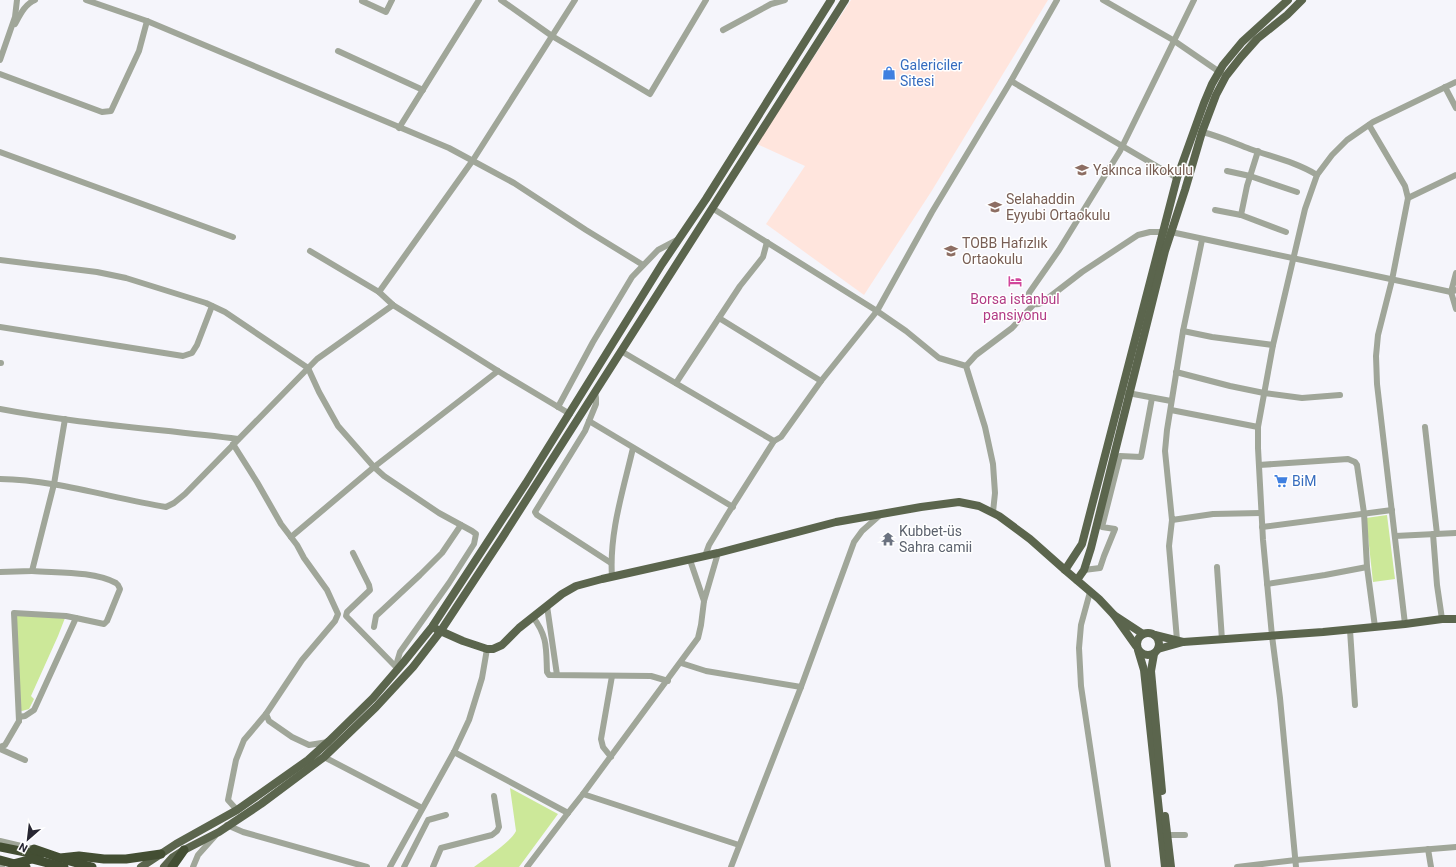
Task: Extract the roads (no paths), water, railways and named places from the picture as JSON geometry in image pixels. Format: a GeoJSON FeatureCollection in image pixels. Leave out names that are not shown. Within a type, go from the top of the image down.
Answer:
{"type":"FeatureCollection","features":[{"type":"Feature","properties":{"kind":"highway"},"geometry":{"type":"LineString","coordinates":[[0,846],[60,858],[78,856],[104,859],[126,859],[161,854]]}},
{"type":"Feature","properties":{"kind":"highway"},"geometry":{"type":"LineString","coordinates":[[34,849],[92,867]]}},
{"type":"Feature","properties":{"kind":"highway"},"geometry":{"type":"LineString","coordinates":[[172,867],[184,850]]}},
{"type":"Feature","properties":{"kind":"highway"},"geometry":{"type":"LineString","coordinates":[[13,864],[32,859],[64,867]]}},
{"type":"Feature","properties":{"kind":"highway"},"geometry":{"type":"LineString","coordinates":[[0,860],[26,867]]}},
{"type":"Feature","properties":{"kind":"main road"},"geometry":{"type":"LineString","coordinates":[[141,867],[236,810],[308,760],[373,698],[399,669],[432,627],[526,483],[662,264],[710,192],[831,0]]}},
{"type":"Feature","properties":{"kind":"main road"},"geometry":{"type":"LineString","coordinates":[[164,867],[173,857],[219,832],[227,825],[266,800],[324,757],[376,707],[412,667],[440,632],[549,465],[845,0]]}},
{"type":"Feature","properties":{"kind":"main road"},"geometry":{"type":"LineString","coordinates":[[1077,580],[1084,570],[1091,548],[1128,394],[1165,252],[1202,132],[1223,74],[1223,65],[1242,42],[1288,0]]}},
{"type":"Feature","properties":{"kind":"main road"},"geometry":{"type":"LineString","coordinates":[[1066,570],[1082,544],[1162,232],[1177,178],[1204,103],[1223,74],[1257,39],[1287,15],[1302,0]]}},
{"type":"Feature","properties":{"kind":"main road"},"geometry":{"type":"LineString","coordinates":[[432,627],[440,632],[487,649],[493,648],[502,645],[519,628],[562,594],[576,586],[690,560],[836,522],[921,506],[958,502],[979,506],[993,512],[1030,539],[1114,615],[1143,634]]}},
{"type":"Feature","properties":{"kind":"main road"},"geometry":{"type":"LineString","coordinates":[[1114,615],[1137,648],[1145,656],[1180,641]]}},
{"type":"Feature","properties":{"kind":"main road"},"geometry":{"type":"LineString","coordinates":[[1171,867],[1164,835],[1144,670],[1137,648],[1138,638],[1143,634],[1148,633],[1180,641],[1222,640],[1350,630],[1442,619],[1456,619]]}},
{"type":"Feature","properties":{"kind":"main road"},"geometry":{"type":"LineString","coordinates":[[1155,635],[1159,642],[1151,671],[1164,835],[1165,867]]}},
{"type":"Feature","properties":{"kind":"street"},"geometry":{"type":"LineString","coordinates":[[0,60],[15,17],[17,0]]}},
{"type":"Feature","properties":{"kind":"street"},"geometry":{"type":"LineString","coordinates":[[28,0],[37,0]]}},
{"type":"Feature","properties":{"kind":"street"},"geometry":{"type":"LineString","coordinates":[[10,30],[30,2],[37,0]]}},
{"type":"Feature","properties":{"kind":"street"},"geometry":{"type":"LineString","coordinates":[[86,0],[147,21],[449,148],[514,182],[586,230],[643,265]]}},
{"type":"Feature","properties":{"kind":"street"},"geometry":{"type":"LineString","coordinates":[[362,1],[386,12],[392,0]]}},
{"type":"Feature","properties":{"kind":"street"},"geometry":{"type":"LineString","coordinates":[[399,128],[479,0]]}},
{"type":"Feature","properties":{"kind":"street"},"geometry":{"type":"LineString","coordinates":[[501,0],[552,36],[650,94],[706,0]]}},
{"type":"Feature","properties":{"kind":"street"},"geometry":{"type":"LineString","coordinates":[[379,292],[472,160],[575,0]]}},
{"type":"Feature","properties":{"kind":"street"},"geometry":{"type":"LineString","coordinates":[[723,30],[771,4],[786,0]]}},
{"type":"Feature","properties":{"kind":"street"},"geometry":{"type":"LineString","coordinates":[[705,556],[709,545],[774,441],[781,437],[821,381],[876,311],[932,212],[1011,81],[1057,0]]}},
{"type":"Feature","properties":{"kind":"street"},"geometry":{"type":"LineString","coordinates":[[1103,0],[1173,40],[1223,74]]}},
{"type":"Feature","properties":{"kind":"street"},"geometry":{"type":"LineString","coordinates":[[1194,0],[1122,146],[1097,190],[1059,250],[1029,293],[1029,298],[1034,304],[1039,305],[1082,272],[1138,235],[1150,232],[1171,232],[1202,240],[1294,258],[1392,280],[1454,291]]}},
{"type":"Feature","properties":{"kind":"street"},"geometry":{"type":"LineString","coordinates":[[0,74],[102,112],[111,111],[139,51],[147,21]]}},
{"type":"Feature","properties":{"kind":"street"},"geometry":{"type":"LineString","coordinates":[[338,51],[423,90]]}},
{"type":"Feature","properties":{"kind":"street"},"geometry":{"type":"LineString","coordinates":[[1011,81],[1177,178]]}},
{"type":"Feature","properties":{"kind":"street"},"geometry":{"type":"LineString","coordinates":[[1296,864],[1280,698],[1272,636],[1261,513],[1258,427],[1273,345],[1305,209],[1317,175],[1332,155],[1347,140],[1369,125],[1456,82]]}},
{"type":"Feature","properties":{"kind":"street"},"geometry":{"type":"LineString","coordinates":[[1445,87],[1456,108]]}},
{"type":"Feature","properties":{"kind":"street"},"geometry":{"type":"LineString","coordinates":[[1369,125],[1405,186],[1408,198],[1392,280],[1378,334],[1376,356],[1377,384],[1406,624]]}},
{"type":"Feature","properties":{"kind":"street"},"geometry":{"type":"LineString","coordinates":[[1202,132],[1220,136],[1258,152],[1306,168],[1317,175]]}},
{"type":"Feature","properties":{"kind":"street"},"geometry":{"type":"LineString","coordinates":[[0,152],[233,237]]}},
{"type":"Feature","properties":{"kind":"street"},"geometry":{"type":"LineString","coordinates":[[1241,215],[1250,176],[1258,152]]}},
{"type":"Feature","properties":{"kind":"street"},"geometry":{"type":"LineString","coordinates":[[1227,171],[1250,176],[1298,192]]}},
{"type":"Feature","properties":{"kind":"street"},"geometry":{"type":"LineString","coordinates":[[1408,198],[1456,175]]}},
{"type":"Feature","properties":{"kind":"street"},"geometry":{"type":"LineString","coordinates":[[712,208],[876,311],[919,341],[939,358],[966,366]]}},
{"type":"Feature","properties":{"kind":"street"},"geometry":{"type":"LineString","coordinates":[[1215,210],[1241,215],[1286,232]]}},
{"type":"Feature","properties":{"kind":"street"},"geometry":{"type":"LineString","coordinates":[[558,407],[593,342],[632,277],[658,250],[679,239]]}},
{"type":"Feature","properties":{"kind":"street"},"geometry":{"type":"LineString","coordinates":[[1180,641],[1169,546],[1172,520],[1165,452],[1176,372],[1202,240]]}},
{"type":"Feature","properties":{"kind":"street"},"geometry":{"type":"LineString","coordinates":[[676,383],[740,286],[763,257],[767,242]]}},
{"type":"Feature","properties":{"kind":"street"},"geometry":{"type":"LineString","coordinates":[[310,251],[379,292],[393,305],[570,414]]}},
{"type":"Feature","properties":{"kind":"street"},"geometry":{"type":"LineString","coordinates":[[0,260],[98,272],[126,278],[212,306],[225,312],[308,368],[319,392],[338,426],[374,468],[439,513],[476,534],[476,539],[450,583],[400,652],[397,662],[399,669]]}},
{"type":"Feature","properties":{"kind":"street"},"geometry":{"type":"LineString","coordinates":[[1456,273],[1454,291],[1456,309]]}},
{"type":"Feature","properties":{"kind":"street"},"geometry":{"type":"LineString","coordinates":[[966,366],[976,355],[1012,328],[1034,304]]}},
{"type":"Feature","properties":{"kind":"street"},"geometry":{"type":"LineString","coordinates":[[0,479],[16,479],[54,484],[166,506],[174,503],[186,494],[233,444],[326,351],[393,305]]}},
{"type":"Feature","properties":{"kind":"street"},"geometry":{"type":"LineString","coordinates":[[0,327],[183,356],[192,353],[197,346],[212,306]]}},
{"type":"Feature","properties":{"kind":"street"},"geometry":{"type":"LineString","coordinates":[[719,318],[821,381]]}},
{"type":"Feature","properties":{"kind":"street"},"geometry":{"type":"LineString","coordinates":[[1184,331],[1212,337],[1273,345]]}},
{"type":"Feature","properties":{"kind":"street"},"geometry":{"type":"LineString","coordinates":[[621,350],[774,441]]}},
{"type":"Feature","properties":{"kind":"street"},"geometry":{"type":"LineString","coordinates":[[966,366],[985,427],[992,464],[995,493],[993,512]]}},
{"type":"Feature","properties":{"kind":"street"},"geometry":{"type":"LineString","coordinates":[[291,537],[374,468],[498,371]]}},
{"type":"Feature","properties":{"kind":"street"},"geometry":{"type":"LineString","coordinates":[[1176,372],[1230,386],[1302,398],[1340,395]]}},
{"type":"Feature","properties":{"kind":"street"},"geometry":{"type":"LineString","coordinates":[[595,392],[596,404],[585,431],[535,512],[537,515],[611,563]]}},
{"type":"Feature","properties":{"kind":"street"},"geometry":{"type":"LineString","coordinates":[[1128,394],[1171,401]]}},
{"type":"Feature","properties":{"kind":"street"},"geometry":{"type":"LineString","coordinates":[[1084,570],[1100,568],[1115,529],[1102,527],[1120,456],[1141,457],[1152,398]]}},
{"type":"Feature","properties":{"kind":"street"},"geometry":{"type":"LineString","coordinates":[[0,409],[65,419],[238,439]]}},
{"type":"Feature","properties":{"kind":"street"},"geometry":{"type":"LineString","coordinates":[[1171,410],[1258,427]]}},
{"type":"Feature","properties":{"kind":"street"},"geometry":{"type":"LineString","coordinates":[[32,571],[54,484],[65,419]]}},
{"type":"Feature","properties":{"kind":"street"},"geometry":{"type":"LineString","coordinates":[[589,421],[733,507]]}},
{"type":"Feature","properties":{"kind":"street"},"geometry":{"type":"LineString","coordinates":[[1425,427],[1435,534],[1437,585],[1442,619]]}},
{"type":"Feature","properties":{"kind":"street"},"geometry":{"type":"LineString","coordinates":[[233,444],[281,524],[327,590],[338,614],[335,621],[294,670],[266,714],[244,740],[236,760],[228,800],[236,810]]}},
{"type":"Feature","properties":{"kind":"street"},"geometry":{"type":"LineString","coordinates":[[612,577],[611,563],[613,534],[633,448]]}},
{"type":"Feature","properties":{"kind":"street"},"geometry":{"type":"LineString","coordinates":[[1259,465],[1348,459],[1352,460],[1357,465],[1364,513],[1367,567],[1375,627]]}},
{"type":"Feature","properties":{"kind":"street"},"geometry":{"type":"LineString","coordinates":[[549,465],[560,471]]}},
{"type":"Feature","properties":{"kind":"street"},"geometry":{"type":"LineString","coordinates":[[1262,527],[1392,510]]}},
{"type":"Feature","properties":{"kind":"street"},"geometry":{"type":"LineString","coordinates":[[1172,520],[1213,514],[1261,513]]}},
{"type":"Feature","properties":{"kind":"street"},"geometry":{"type":"LineString","coordinates":[[731,867],[801,687],[854,542],[862,531],[881,514]]}},
{"type":"Feature","properties":{"kind":"street"},"geometry":{"type":"LineString","coordinates":[[374,627],[376,616],[442,553],[461,525]]}},
{"type":"Feature","properties":{"kind":"street"},"geometry":{"type":"LineString","coordinates":[[1395,536],[1456,532]]}},
{"type":"Feature","properties":{"kind":"street"},"geometry":{"type":"LineString","coordinates":[[353,553],[370,590],[347,612],[346,616],[399,669]]}},
{"type":"Feature","properties":{"kind":"street"},"geometry":{"type":"LineString","coordinates":[[527,867],[584,794],[698,638],[704,601],[718,553]]}},
{"type":"Feature","properties":{"kind":"street"},"geometry":{"type":"LineString","coordinates":[[690,560],[704,601]]}},
{"type":"Feature","properties":{"kind":"street"},"geometry":{"type":"LineString","coordinates":[[1217,567],[1222,640]]}},
{"type":"Feature","properties":{"kind":"street"},"geometry":{"type":"LineString","coordinates":[[1267,584],[1367,567]]}},
{"type":"Feature","properties":{"kind":"street"},"geometry":{"type":"LineString","coordinates":[[0,572],[32,571],[90,575],[110,580],[118,585],[120,590],[104,624],[66,616],[14,613],[19,721]]}},
{"type":"Feature","properties":{"kind":"street"},"geometry":{"type":"LineString","coordinates":[[1090,592],[1080,625],[1079,648],[1081,686],[1108,867]]}},
{"type":"Feature","properties":{"kind":"street"},"geometry":{"type":"LineString","coordinates":[[547,606],[557,675]]}},
{"type":"Feature","properties":{"kind":"street"},"geometry":{"type":"LineString","coordinates":[[533,617],[542,630],[545,640],[546,672],[549,675],[651,676],[668,681]]}},
{"type":"Feature","properties":{"kind":"street"},"geometry":{"type":"LineString","coordinates":[[0,748],[5,745],[19,721],[19,717],[25,716],[34,710],[76,618]]}},
{"type":"Feature","properties":{"kind":"street"},"geometry":{"type":"LineString","coordinates":[[1350,630],[1355,705]]}},
{"type":"Feature","properties":{"kind":"street"},"geometry":{"type":"LineString","coordinates":[[390,867],[454,752],[469,720],[482,678],[487,649]]}},
{"type":"Feature","properties":{"kind":"street"},"geometry":{"type":"LineString","coordinates":[[680,663],[706,671],[801,687]]}},
{"type":"Feature","properties":{"kind":"street"},"geometry":{"type":"LineString","coordinates":[[612,676],[601,739],[603,747],[612,756]]}},
{"type":"Feature","properties":{"kind":"street"},"geometry":{"type":"LineString","coordinates":[[266,714],[268,721],[292,737],[309,745],[329,741]]}},
{"type":"Feature","properties":{"kind":"street"},"geometry":{"type":"LineString","coordinates":[[0,748],[25,760]]}},
{"type":"Feature","properties":{"kind":"street"},"geometry":{"type":"LineString","coordinates":[[454,752],[568,813]]}},
{"type":"Feature","properties":{"kind":"street"},"geometry":{"type":"LineString","coordinates":[[324,757],[422,808]]}},
{"type":"Feature","properties":{"kind":"street"},"geometry":{"type":"LineString","coordinates":[[584,794],[739,845]]}},
{"type":"Feature","properties":{"kind":"street"},"geometry":{"type":"LineString","coordinates":[[433,867],[441,848],[492,835],[498,831],[498,813],[494,796]]}},
{"type":"Feature","properties":{"kind":"street"},"geometry":{"type":"LineString","coordinates":[[404,867],[428,820],[446,815]]}},
{"type":"Feature","properties":{"kind":"street"},"geometry":{"type":"LineString","coordinates":[[227,825],[243,832],[367,867]]}},
{"type":"Feature","properties":{"kind":"street"},"geometry":{"type":"LineString","coordinates":[[193,867],[202,849],[219,832]]}},
{"type":"Feature","properties":{"kind":"street"},"geometry":{"type":"LineString","coordinates":[[1164,835],[1185,836]]}},
{"type":"Feature","properties":{"kind":"street"},"geometry":{"type":"LineString","coordinates":[[0,841],[34,849]]}},
{"type":"Feature","properties":{"kind":"street"},"geometry":{"type":"LineString","coordinates":[[1237,867],[1296,864],[1456,847]]}},
{"type":"Feature","properties":{"kind":"street"},"geometry":{"type":"LineString","coordinates":[[1428,849],[1431,867]]}},
{"type":"Feature","properties":{"kind":"place","name":"Galericiler Sitesi"},"geometry":{"type":"Point","coordinates":[889,73]}},
{"type":"Feature","properties":{"kind":"place","name":"Yakınca ilkokulu"},"geometry":{"type":"Point","coordinates":[1082,170]}},
{"type":"Feature","properties":{"kind":"place","name":"Selahaddin Eyyubi Ortaokulu"},"geometry":{"type":"Point","coordinates":[995,207]}},
{"type":"Feature","properties":{"kind":"place","name":"TOBB Hafızlık Ortaokulu"},"geometry":{"type":"Point","coordinates":[951,251]}},
{"type":"Feature","properties":{"kind":"place","name":"Borsa istanbul pansiyonu"},"geometry":{"type":"Point","coordinates":[1015,281]}},
{"type":"Feature","properties":{"kind":"place","name":"BiM"},"geometry":{"type":"Point","coordinates":[1281,481]}},
{"type":"Feature","properties":{"kind":"place","name":"Kubbet-üs Sahra camii"},"geometry":{"type":"Point","coordinates":[888,539]}}]}
